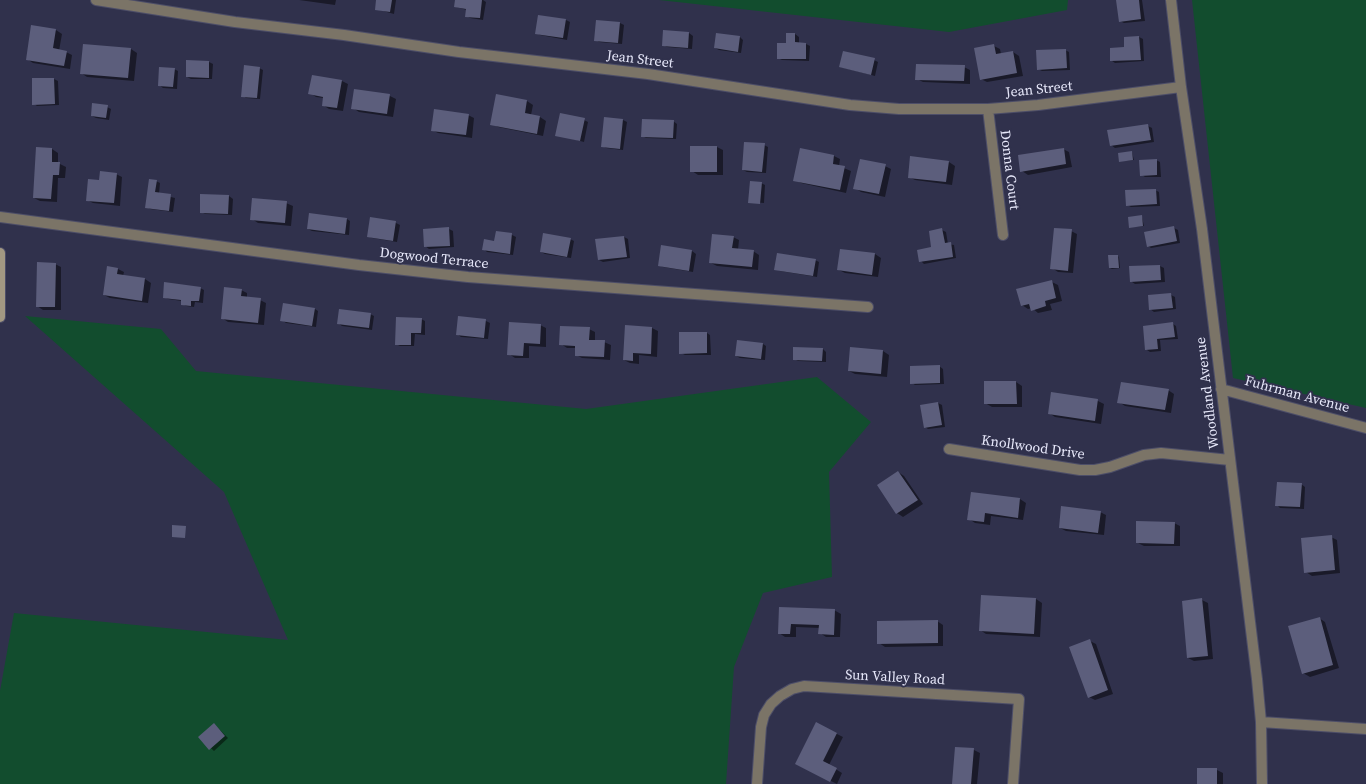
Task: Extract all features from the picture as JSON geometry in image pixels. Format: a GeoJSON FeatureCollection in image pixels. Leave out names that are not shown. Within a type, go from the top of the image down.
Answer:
{"type":"FeatureCollection","features":[{"type":"Feature","properties":{"kind":"main road"},"geometry":{"type":"LineString","coordinates":[[0,253],[0,317]]}},
{"type":"Feature","properties":{"kind":"street","name":"Jean Street"},"geometry":{"type":"LineString","coordinates":[[96,0],[235,22],[344,35],[458,52],[648,74],[850,105],[899,109],[988,109],[1038,105],[1181,87]]}},
{"type":"Feature","properties":{"kind":"street","name":"Woodland Avenue"},"geometry":{"type":"LineString","coordinates":[[1171,0],[1181,87],[1202,229],[1261,722],[1262,784]]}},
{"type":"Feature","properties":{"kind":"street","name":"Donna Court"},"geometry":{"type":"LineString","coordinates":[[988,109],[1003,235]]}},
{"type":"Feature","properties":{"kind":"street","name":"Dogwood Terrace"},"geometry":{"type":"LineString","coordinates":[[0,217],[359,265],[458,276],[868,307]]}},
{"type":"Feature","properties":{"kind":"street","name":"Fuhrman Avenue"},"geometry":{"type":"LineString","coordinates":[[1221,388],[1366,428]]}},
{"type":"Feature","properties":{"kind":"street","name":"Knollwood Drive"},"geometry":{"type":"LineString","coordinates":[[949,449],[1080,470],[1110,467],[1144,455],[1161,453],[1230,460]]}},
{"type":"Feature","properties":{"kind":"street","name":"Sun Valley Road"},"geometry":{"type":"LineString","coordinates":[[757,784],[761,727],[764,714],[780,696],[792,689],[804,686],[1020,699],[1013,784]]}},
{"type":"Feature","properties":{"kind":"street"},"geometry":{"type":"LineString","coordinates":[[1261,722],[1366,729]]}},
{"type":"Feature","properties":{"kind":"green space"},"geometry":{"type":"Polygon","coordinates":[[[659,0],[1068,0],[1067,10],[949,32],[659,0]]]}},
{"type":"Feature","properties":{"kind":"green space"},"geometry":{"type":"Polygon","coordinates":[[[1192,0],[1366,0],[1366,408],[1233,378],[1192,0]]]}},
{"type":"Feature","properties":{"kind":"green space"},"geometry":{"type":"Polygon","coordinates":[[[25,316],[161,329],[196,371],[586,409],[817,377],[871,422],[829,472],[832,577],[763,593],[734,667],[726,784],[0,784],[0,691],[14,613],[288,640],[224,492],[25,316]]]}},
{"type":"Feature","properties":{"kind":"building"},"geometry":{"type":"Polygon","coordinates":[[[376,0],[392,0],[390,12],[375,10],[376,0]]]}},
{"type":"Feature","properties":{"kind":"building"},"geometry":{"type":"Polygon","coordinates":[[[455,0],[482,0],[480,18],[465,17],[466,9],[454,7],[455,0]]]}},
{"type":"Feature","properties":{"kind":"building"},"geometry":{"type":"Polygon","coordinates":[[[1116,0],[1139,0],[1141,19],[1119,22],[1116,0]]]}},
{"type":"Feature","properties":{"kind":"building"},"geometry":{"type":"Polygon","coordinates":[[[538,15],[566,19],[563,38],[535,34],[538,15]]]}},
{"type":"Feature","properties":{"kind":"building"},"geometry":{"type":"Polygon","coordinates":[[[596,20],[620,22],[618,43],[594,41],[596,20]]]}},
{"type":"Feature","properties":{"kind":"building"},"geometry":{"type":"Polygon","coordinates":[[[31,25],[56,29],[53,48],[67,51],[64,66],[26,60],[31,25]]]}},
{"type":"Feature","properties":{"kind":"building"},"geometry":{"type":"Polygon","coordinates":[[[663,30],[689,32],[688,48],[662,46],[663,30]]]}},
{"type":"Feature","properties":{"kind":"building"},"geometry":{"type":"Polygon","coordinates":[[[716,33],[740,36],[738,52],[714,48],[716,33]]]}},
{"type":"Feature","properties":{"kind":"building"},"geometry":{"type":"Polygon","coordinates":[[[786,33],[795,33],[795,42],[806,43],[806,59],[777,59],[777,43],[786,43],[786,33]]]}},
{"type":"Feature","properties":{"kind":"building"},"geometry":{"type":"Polygon","coordinates":[[[1139,36],[1141,60],[1110,61],[1110,48],[1124,47],[1124,37],[1139,36]]]}},
{"type":"Feature","properties":{"kind":"building"},"geometry":{"type":"Polygon","coordinates":[[[83,44],[131,48],[128,78],[80,74],[83,44]]]}},
{"type":"Feature","properties":{"kind":"building"},"geometry":{"type":"Polygon","coordinates":[[[994,44],[996,54],[1013,51],[1017,73],[980,80],[974,48],[994,44]]]}},
{"type":"Feature","properties":{"kind":"building"},"geometry":{"type":"Polygon","coordinates":[[[1066,49],[1067,68],[1037,70],[1036,50],[1066,49]]]}},
{"type":"Feature","properties":{"kind":"building"},"geometry":{"type":"Polygon","coordinates":[[[843,51],[875,58],[871,75],[839,67],[843,51]]]}},
{"type":"Feature","properties":{"kind":"building"},"geometry":{"type":"Polygon","coordinates":[[[186,60],[209,61],[209,78],[186,77],[186,60]]]}},
{"type":"Feature","properties":{"kind":"building"},"geometry":{"type":"Polygon","coordinates":[[[916,64],[965,65],[964,81],[915,80],[916,64]]]}},
{"type":"Feature","properties":{"kind":"building"},"geometry":{"type":"Polygon","coordinates":[[[244,65],[260,67],[257,98],[241,97],[244,65]]]}},
{"type":"Feature","properties":{"kind":"building"},"geometry":{"type":"Polygon","coordinates":[[[159,67],[175,68],[173,87],[158,86],[159,67]]]}},
{"type":"Feature","properties":{"kind":"building"},"geometry":{"type":"Polygon","coordinates":[[[312,75],[342,80],[337,108],[322,106],[323,97],[308,94],[312,75]]]}},
{"type":"Feature","properties":{"kind":"building"},"geometry":{"type":"Polygon","coordinates":[[[32,78],[54,78],[55,104],[32,105],[32,78]]]}},
{"type":"Feature","properties":{"kind":"building"},"geometry":{"type":"Polygon","coordinates":[[[354,89],[390,94],[387,114],[351,109],[354,89]]]}},
{"type":"Feature","properties":{"kind":"building"},"geometry":{"type":"Polygon","coordinates":[[[496,94],[527,100],[525,113],[540,116],[537,134],[490,125],[496,94]]]}},
{"type":"Feature","properties":{"kind":"building"},"geometry":{"type":"Polygon","coordinates":[[[92,103],[108,105],[106,118],[91,116],[92,103]]]}},
{"type":"Feature","properties":{"kind":"building"},"geometry":{"type":"Polygon","coordinates":[[[434,109],[469,114],[466,135],[431,131],[434,109]]]}},
{"type":"Feature","properties":{"kind":"building"},"geometry":{"type":"Polygon","coordinates":[[[560,113],[585,118],[580,141],[555,136],[560,113]]]}},
{"type":"Feature","properties":{"kind":"building"},"geometry":{"type":"Polygon","coordinates":[[[604,117],[623,119],[620,149],[601,147],[604,117]]]}},
{"type":"Feature","properties":{"kind":"building"},"geometry":{"type":"Polygon","coordinates":[[[642,119],[674,120],[673,138],[641,137],[642,119]]]}},
{"type":"Feature","properties":{"kind":"building"},"geometry":{"type":"Polygon","coordinates":[[[1148,124],[1151,140],[1110,146],[1107,130],[1148,124]]]}},
{"type":"Feature","properties":{"kind":"building"},"geometry":{"type":"Polygon","coordinates":[[[744,142],[765,143],[762,172],[742,170],[744,142]]]}},
{"type":"Feature","properties":{"kind":"building"},"geometry":{"type":"Polygon","coordinates":[[[690,146],[717,146],[717,172],[690,172],[690,146]]]}},
{"type":"Feature","properties":{"kind":"building"},"geometry":{"type":"Polygon","coordinates":[[[36,147],[52,148],[52,162],[60,162],[59,175],[53,175],[51,199],[33,198],[36,147]]]}},
{"type":"Feature","properties":{"kind":"building"},"geometry":{"type":"Polygon","coordinates":[[[800,148],[834,155],[833,164],[845,166],[840,190],[793,181],[800,148]]]}},
{"type":"Feature","properties":{"kind":"building"},"geometry":{"type":"Polygon","coordinates":[[[1064,148],[1066,164],[1020,172],[1018,155],[1064,148]]]}},
{"type":"Feature","properties":{"kind":"building"},"geometry":{"type":"Polygon","coordinates":[[[1132,151],[1133,160],[1119,162],[1118,153],[1132,151]]]}},
{"type":"Feature","properties":{"kind":"building"},"geometry":{"type":"Polygon","coordinates":[[[910,156],[949,161],[946,182],[908,178],[910,156]]]}},
{"type":"Feature","properties":{"kind":"building"},"geometry":{"type":"Polygon","coordinates":[[[860,159],[886,164],[879,194],[853,189],[860,159]]]}},
{"type":"Feature","properties":{"kind":"building"},"geometry":{"type":"Polygon","coordinates":[[[1157,159],[1157,175],[1140,176],[1139,160],[1157,159]]]}},
{"type":"Feature","properties":{"kind":"building"},"geometry":{"type":"Polygon","coordinates":[[[100,171],[117,173],[114,203],[86,201],[88,179],[99,180],[100,171]]]}},
{"type":"Feature","properties":{"kind":"building"},"geometry":{"type":"Polygon","coordinates":[[[149,179],[157,180],[155,192],[171,194],[169,211],[145,208],[149,179]]]}},
{"type":"Feature","properties":{"kind":"building"},"geometry":{"type":"Polygon","coordinates":[[[750,181],[762,182],[760,204],[748,203],[750,181]]]}},
{"type":"Feature","properties":{"kind":"building"},"geometry":{"type":"Polygon","coordinates":[[[1156,189],[1157,204],[1126,206],[1125,190],[1156,189]]]}},
{"type":"Feature","properties":{"kind":"building"},"geometry":{"type":"Polygon","coordinates":[[[200,194],[229,195],[228,214],[200,213],[200,194]]]}},
{"type":"Feature","properties":{"kind":"building"},"geometry":{"type":"Polygon","coordinates":[[[252,198],[287,201],[285,223],[250,220],[252,198]]]}},
{"type":"Feature","properties":{"kind":"building"},"geometry":{"type":"Polygon","coordinates":[[[309,213],[347,218],[345,234],[307,229],[309,213]]]}},
{"type":"Feature","properties":{"kind":"building"},"geometry":{"type":"Polygon","coordinates":[[[1142,215],[1143,226],[1129,228],[1128,217],[1142,215]]]}},
{"type":"Feature","properties":{"kind":"building"},"geometry":{"type":"Polygon","coordinates":[[[370,217],[396,221],[393,241],[367,237],[370,217]]]}},
{"type":"Feature","properties":{"kind":"building"},"geometry":{"type":"Polygon","coordinates":[[[1174,226],[1177,241],[1147,247],[1144,232],[1174,226]]]}},
{"type":"Feature","properties":{"kind":"building"},"geometry":{"type":"Polygon","coordinates":[[[449,227],[450,246],[424,247],[423,229],[449,227]]]}},
{"type":"Feature","properties":{"kind":"building"},"geometry":{"type":"Polygon","coordinates":[[[942,228],[945,243],[951,242],[953,257],[919,262],[917,250],[931,247],[929,231],[942,228]]]}},
{"type":"Feature","properties":{"kind":"building"},"geometry":{"type":"Polygon","coordinates":[[[1054,228],[1072,229],[1068,271],[1050,269],[1054,228]]]}},
{"type":"Feature","properties":{"kind":"building"},"geometry":{"type":"Polygon","coordinates":[[[496,231],[512,233],[510,254],[482,250],[484,239],[494,241],[496,231]]]}},
{"type":"Feature","properties":{"kind":"building"},"geometry":{"type":"Polygon","coordinates":[[[543,233],[571,238],[567,257],[540,252],[543,233]]]}},
{"type":"Feature","properties":{"kind":"building"},"geometry":{"type":"Polygon","coordinates":[[[712,234],[734,236],[732,248],[754,250],[752,267],[709,263],[712,234]]]}},
{"type":"Feature","properties":{"kind":"building"},"geometry":{"type":"Polygon","coordinates":[[[624,236],[627,257],[598,260],[595,239],[624,236]]]}},
{"type":"Feature","properties":{"kind":"building"},"geometry":{"type":"Polygon","coordinates":[[[661,245],[692,250],[689,271],[658,266],[661,245]]]}},
{"type":"Feature","properties":{"kind":"building"},"geometry":{"type":"Polygon","coordinates":[[[840,249],[875,253],[872,275],[837,270],[840,249]]]}},
{"type":"Feature","properties":{"kind":"building"},"geometry":{"type":"Polygon","coordinates":[[[777,253],[816,259],[813,276],[774,270],[777,253]]]}},
{"type":"Feature","properties":{"kind":"building"},"geometry":{"type":"Polygon","coordinates":[[[1108,255],[1118,255],[1119,268],[1109,268],[1108,255]]]}},
{"type":"Feature","properties":{"kind":"building"},"geometry":{"type":"Polygon","coordinates":[[[37,262],[56,263],[55,307],[36,307],[37,262]]]}},
{"type":"Feature","properties":{"kind":"building"},"geometry":{"type":"Polygon","coordinates":[[[1160,265],[1161,280],[1130,282],[1129,266],[1160,265]]]}},
{"type":"Feature","properties":{"kind":"building"},"geometry":{"type":"Polygon","coordinates":[[[107,266],[118,268],[117,274],[145,278],[142,301],[103,295],[107,266]]]}},
{"type":"Feature","properties":{"kind":"building"},"geometry":{"type":"Polygon","coordinates":[[[1052,280],[1056,298],[1045,301],[1046,306],[1031,311],[1029,304],[1021,306],[1016,289],[1052,280]]]}},
{"type":"Feature","properties":{"kind":"building"},"geometry":{"type":"Polygon","coordinates":[[[164,282],[201,287],[199,301],[191,301],[191,306],[181,305],[181,300],[163,298],[164,282]]]}},
{"type":"Feature","properties":{"kind":"building"},"geometry":{"type":"Polygon","coordinates":[[[224,287],[242,289],[241,296],[261,298],[258,323],[221,319],[224,287]]]}},
{"type":"Feature","properties":{"kind":"building"},"geometry":{"type":"Polygon","coordinates":[[[1171,293],[1173,308],[1149,310],[1148,295],[1171,293]]]}},
{"type":"Feature","properties":{"kind":"building"},"geometry":{"type":"Polygon","coordinates":[[[283,303],[315,308],[312,326],[280,321],[283,303]]]}},
{"type":"Feature","properties":{"kind":"building"},"geometry":{"type":"Polygon","coordinates":[[[339,309],[371,313],[369,328],[337,324],[339,309]]]}},
{"type":"Feature","properties":{"kind":"building"},"geometry":{"type":"Polygon","coordinates":[[[458,316],[486,319],[484,338],[456,335],[458,316]]]}},
{"type":"Feature","properties":{"kind":"building"},"geometry":{"type":"Polygon","coordinates":[[[396,317],[422,318],[421,333],[411,333],[411,345],[395,345],[396,317]]]}},
{"type":"Feature","properties":{"kind":"building"},"geometry":{"type":"Polygon","coordinates":[[[509,322],[541,324],[540,344],[524,343],[523,356],[507,355],[509,322]]]}},
{"type":"Feature","properties":{"kind":"building"},"geometry":{"type":"Polygon","coordinates":[[[1173,322],[1175,337],[1157,339],[1158,349],[1145,350],[1143,326],[1173,322]]]}},
{"type":"Feature","properties":{"kind":"building"},"geometry":{"type":"Polygon","coordinates":[[[625,325],[652,327],[651,354],[633,353],[633,361],[623,360],[625,325]]]}},
{"type":"Feature","properties":{"kind":"building"},"geometry":{"type":"Polygon","coordinates":[[[560,326],[590,327],[589,340],[605,340],[604,357],[575,356],[575,346],[559,345],[560,326]]]}},
{"type":"Feature","properties":{"kind":"building"},"geometry":{"type":"Polygon","coordinates":[[[679,332],[707,332],[707,353],[679,354],[679,332]]]}},
{"type":"Feature","properties":{"kind":"building"},"geometry":{"type":"Polygon","coordinates":[[[737,340],[763,343],[761,359],[735,356],[737,340]]]}},
{"type":"Feature","properties":{"kind":"building"},"geometry":{"type":"Polygon","coordinates":[[[793,347],[823,348],[822,361],[793,360],[793,347]]]}},
{"type":"Feature","properties":{"kind":"building"},"geometry":{"type":"Polygon","coordinates":[[[850,347],[883,350],[881,374],[848,371],[850,347]]]}},
{"type":"Feature","properties":{"kind":"building"},"geometry":{"type":"Polygon","coordinates":[[[940,365],[940,383],[910,384],[910,366],[940,365]]]}},
{"type":"Feature","properties":{"kind":"building"},"geometry":{"type":"Polygon","coordinates":[[[984,381],[1016,381],[1017,404],[984,404],[984,381]]]}},
{"type":"Feature","properties":{"kind":"building"},"geometry":{"type":"Polygon","coordinates":[[[1121,382],[1169,389],[1165,410],[1117,403],[1121,382]]]}},
{"type":"Feature","properties":{"kind":"building"},"geometry":{"type":"Polygon","coordinates":[[[1051,392],[1098,399],[1095,421],[1048,414],[1051,392]]]}},
{"type":"Feature","properties":{"kind":"building"},"geometry":{"type":"Polygon","coordinates":[[[938,402],[942,425],[924,428],[920,405],[938,402]]]}},
{"type":"Feature","properties":{"kind":"building"},"geometry":{"type":"Polygon","coordinates":[[[898,471],[918,500],[896,514],[877,485],[898,471]]]}},
{"type":"Feature","properties":{"kind":"building"},"geometry":{"type":"Polygon","coordinates":[[[1277,482],[1302,483],[1300,507],[1275,506],[1277,482]]]}},
{"type":"Feature","properties":{"kind":"building"},"geometry":{"type":"Polygon","coordinates":[[[971,492],[1020,498],[1018,518],[985,513],[984,522],[967,520],[971,492]]]}},
{"type":"Feature","properties":{"kind":"building"},"geometry":{"type":"Polygon","coordinates":[[[1061,506],[1101,511],[1098,533],[1059,528],[1061,506]]]}},
{"type":"Feature","properties":{"kind":"building"},"geometry":{"type":"Polygon","coordinates":[[[1136,521],[1175,522],[1174,544],[1136,543],[1136,521]]]}},
{"type":"Feature","properties":{"kind":"building"},"geometry":{"type":"Polygon","coordinates":[[[172,525],[186,526],[185,538],[172,537],[172,525]]]}},
{"type":"Feature","properties":{"kind":"building"},"geometry":{"type":"Polygon","coordinates":[[[1332,535],[1335,570],[1304,573],[1301,538],[1332,535]]]}},
{"type":"Feature","properties":{"kind":"building"},"geometry":{"type":"Polygon","coordinates":[[[981,595],[1036,598],[1034,634],[979,631],[981,595]]]}},
{"type":"Feature","properties":{"kind":"building"},"geometry":{"type":"Polygon","coordinates":[[[1202,598],[1208,656],[1187,658],[1182,601],[1202,598]]]}},
{"type":"Feature","properties":{"kind":"building"},"geometry":{"type":"Polygon","coordinates":[[[779,607],[835,609],[834,635],[818,634],[819,625],[791,624],[790,634],[778,634],[779,607]]]}},
{"type":"Feature","properties":{"kind":"building"},"geometry":{"type":"Polygon","coordinates":[[[1320,617],[1333,665],[1302,674],[1288,626],[1320,617]]]}},
{"type":"Feature","properties":{"kind":"building"},"geometry":{"type":"Polygon","coordinates":[[[938,620],[938,643],[877,644],[877,621],[938,620]]]}},
{"type":"Feature","properties":{"kind":"building"},"geometry":{"type":"Polygon","coordinates":[[[1090,639],[1108,690],[1088,698],[1069,647],[1090,639]]]}},
{"type":"Feature","properties":{"kind":"building"},"geometry":{"type":"Polygon","coordinates":[[[816,722],[837,733],[823,761],[837,768],[830,782],[795,764],[816,722]]]}},
{"type":"Feature","properties":{"kind":"building"},"geometry":{"type":"Polygon","coordinates":[[[214,723],[225,736],[209,750],[198,737],[214,723]]]}},
{"type":"Feature","properties":{"kind":"building"},"geometry":{"type":"Polygon","coordinates":[[[955,747],[974,748],[971,784],[952,784],[955,747]]]}},
{"type":"Feature","properties":{"kind":"building"},"geometry":{"type":"Polygon","coordinates":[[[1197,768],[1217,768],[1217,784],[1197,784],[1197,768]]]}}]}
